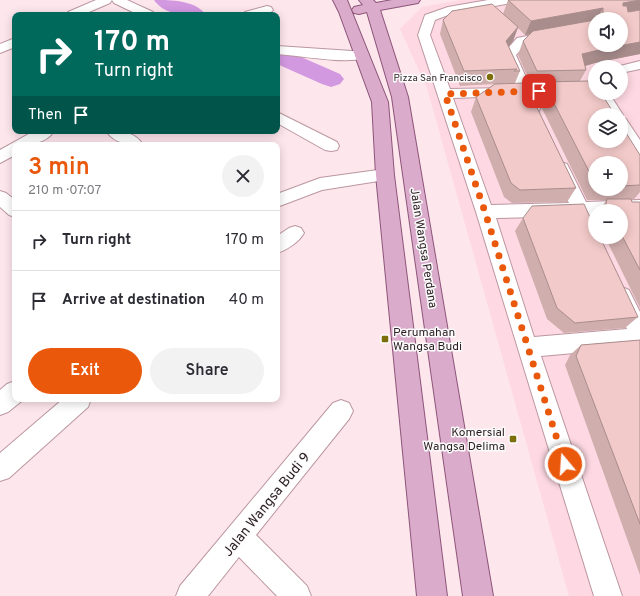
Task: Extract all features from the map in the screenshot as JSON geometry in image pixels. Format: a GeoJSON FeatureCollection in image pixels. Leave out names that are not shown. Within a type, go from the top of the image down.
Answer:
{"type":"FeatureCollection","features":[{"type":"Feature","properties":{"kind":"main road"},"geometry":{"type":"LineString","coordinates":[[413,0],[343,6],[380,102],[385,175],[432,596]]}},
{"type":"Feature","properties":{"kind":"main road"},"geometry":{"type":"LineString","coordinates":[[380,33],[393,18],[407,7],[424,0]]}},
{"type":"Feature","properties":{"kind":"main road","name":"Jalan Wangsa Perdana"},"geometry":{"type":"LineString","coordinates":[[369,4],[380,33],[400,97],[478,596]]}},
{"type":"Feature","properties":{"kind":"street"},"geometry":{"type":"LineString","coordinates":[[79,12],[106,0]]}},
{"type":"Feature","properties":{"kind":"street"},"geometry":{"type":"LineString","coordinates":[[118,0],[143,12]]}},
{"type":"Feature","properties":{"kind":"street"},"geometry":{"type":"LineString","coordinates":[[507,0],[448,11],[429,18],[424,35],[485,212],[608,596]]}},
{"type":"Feature","properties":{"kind":"street"},"geometry":{"type":"LineString","coordinates":[[483,5],[494,15]]}},
{"type":"Feature","properties":{"kind":"street"},"geometry":{"type":"LineString","coordinates":[[260,12],[267,10]]}},
{"type":"Feature","properties":{"kind":"street"},"geometry":{"type":"LineString","coordinates":[[541,126],[532,91],[509,55],[516,36],[588,28]]}},
{"type":"Feature","properties":{"kind":"street"},"geometry":{"type":"LineString","coordinates":[[0,49],[12,43]]}},
{"type":"Feature","properties":{"kind":"street"},"geometry":{"type":"LineString","coordinates":[[280,50],[337,55],[362,55]]}},
{"type":"Feature","properties":{"kind":"street"},"geometry":{"type":"LineString","coordinates":[[628,68],[640,65]]}},
{"type":"Feature","properties":{"kind":"street"},"geometry":{"type":"LineString","coordinates":[[445,94],[532,91]]}},
{"type":"Feature","properties":{"kind":"street"},"geometry":{"type":"LineString","coordinates":[[280,119],[331,146]]}},
{"type":"Feature","properties":{"kind":"street"},"geometry":{"type":"LineString","coordinates":[[26,142],[41,134]]}},
{"type":"Feature","properties":{"kind":"street"},"geometry":{"type":"LineString","coordinates":[[118,134],[130,142]]}},
{"type":"Feature","properties":{"kind":"street"},"geometry":{"type":"LineString","coordinates":[[628,134],[640,153]]}},
{"type":"Feature","properties":{"kind":"street"},"geometry":{"type":"LineString","coordinates":[[0,157],[12,150]]}},
{"type":"Feature","properties":{"kind":"street"},"geometry":{"type":"LineString","coordinates":[[554,153],[588,224]]}},
{"type":"Feature","properties":{"kind":"street"},"geometry":{"type":"LineString","coordinates":[[280,200],[320,184],[385,175]]}},
{"type":"Feature","properties":{"kind":"street"},"geometry":{"type":"LineString","coordinates":[[0,197],[12,207]]}},
{"type":"Feature","properties":{"kind":"street"},"geometry":{"type":"LineString","coordinates":[[485,212],[640,207]]}},
{"type":"Feature","properties":{"kind":"street"},"geometry":{"type":"LineString","coordinates":[[280,244],[295,234]]}},
{"type":"Feature","properties":{"kind":"street"},"geometry":{"type":"LineString","coordinates":[[617,284],[640,333]]}},
{"type":"Feature","properties":{"kind":"street"},"geometry":{"type":"LineString","coordinates":[[527,347],[640,337]]}},
{"type":"Feature","properties":{"kind":"street"},"geometry":{"type":"LineString","coordinates":[[0,404],[12,394]]}},
{"type":"Feature","properties":{"kind":"street"},"geometry":{"type":"LineString","coordinates":[[0,469],[77,402]]}},
{"type":"Feature","properties":{"kind":"street","name":"Jalan Wangsa Budi 9"},"geometry":{"type":"LineString","coordinates":[[190,596],[341,411]]}},
{"type":"Feature","properties":{"kind":"street"},"geometry":{"type":"LineString","coordinates":[[239,537],[297,596]]}},
{"type":"Feature","properties":{"kind":"shaded area"},"geometry":{"type":"Polygon","coordinates":[[[460,0],[640,0],[640,596],[569,596],[427,88],[400,29],[422,7],[460,0]]]}},
{"type":"Feature","properties":{"kind":"building"},"geometry":{"type":"Polygon","coordinates":[[[508,0],[640,0],[623,3],[623,6],[627,6],[628,12],[603,12],[603,8],[531,21],[508,0]]]}},
{"type":"Feature","properties":{"kind":"building"},"geometry":{"type":"Polygon","coordinates":[[[492,4],[518,27],[506,41],[520,71],[514,71],[517,69],[464,71],[443,20],[452,11],[492,4]]]}},
{"type":"Feature","properties":{"kind":"building"},"geometry":{"type":"Polygon","coordinates":[[[640,10],[640,42],[628,44],[628,12],[640,10]]]}},
{"type":"Feature","properties":{"kind":"building"},"geometry":{"type":"Polygon","coordinates":[[[588,21],[588,52],[590,52],[582,54],[586,70],[537,71],[523,41],[533,31],[588,21]]]}},
{"type":"Feature","properties":{"kind":"building"},"geometry":{"type":"Polygon","coordinates":[[[588,81],[588,100],[605,100],[611,108],[588,108],[588,148],[628,148],[628,136],[640,155],[640,185],[628,186],[628,156],[588,156],[588,169],[543,82],[588,81]]]}},
{"type":"Feature","properties":{"kind":"building"},"geometry":{"type":"Polygon","coordinates":[[[525,83],[576,188],[520,190],[511,183],[476,97],[495,84],[525,83]]]}},
{"type":"Feature","properties":{"kind":"building"},"geometry":{"type":"Polygon","coordinates":[[[607,199],[631,199],[632,202],[640,202],[640,270],[626,244],[628,244],[628,204],[606,203],[607,199]]]}},
{"type":"Feature","properties":{"kind":"building"},"geometry":{"type":"Polygon","coordinates":[[[584,204],[588,213],[588,244],[603,244],[638,317],[575,323],[557,308],[523,218],[532,206],[584,204]]]}},
{"type":"Feature","properties":{"kind":"building"},"geometry":{"type":"Polygon","coordinates":[[[640,340],[640,524],[576,356],[581,345],[640,340]]]}},
{"type":"Feature","properties":{"kind":"waterway"},"geometry":{"type":"LineString","coordinates":[[165,0],[189,12]]}},
{"type":"Feature","properties":{"kind":"waterway"},"geometry":{"type":"LineString","coordinates":[[280,56],[331,79]]}},
{"type":"Feature","properties":{"kind":"place","name":"Pizza San Francisco"},"geometry":{"type":"Point","coordinates":[490,77]}},
{"type":"Feature","properties":{"kind":"place","name":"Perumahan Wangsa Budi"},"geometry":{"type":"Point","coordinates":[385,339]}},
{"type":"Feature","properties":{"kind":"place","name":"Komersial Wangsa Delima"},"geometry":{"type":"Point","coordinates":[513,439]}},
{"type":"Feature","properties":{"kind":"route"},"geometry":{"type":"LineString","coordinates":[[539,91],[445,94],[485,212],[565,464]]}}]}
